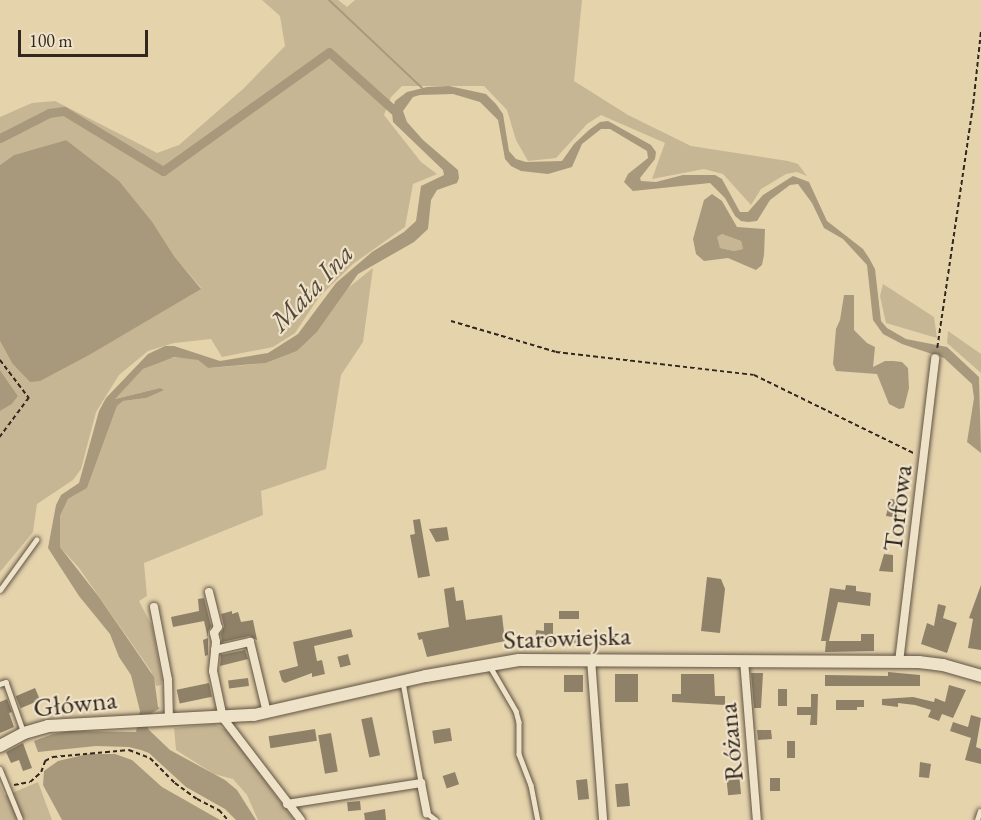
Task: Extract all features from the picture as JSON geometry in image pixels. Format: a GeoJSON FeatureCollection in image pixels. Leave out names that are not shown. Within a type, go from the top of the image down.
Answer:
{"type":"FeatureCollection","features":[{"type":"Feature","properties":{"kind":"street","name":"Torfowa"},"geometry":{"type":"LineString","coordinates":[[900,662],[935,358]]}},
{"type":"Feature","properties":{"kind":"street"},"geometry":{"type":"LineString","coordinates":[[209,592],[218,627],[214,633],[213,671],[223,718],[301,820]]}},
{"type":"Feature","properties":{"kind":"street"},"geometry":{"type":"LineString","coordinates":[[154,607],[168,680],[164,720]]}},
{"type":"Feature","properties":{"kind":"street"},"geometry":{"type":"LineString","coordinates":[[215,650],[250,642],[267,712]]}},
{"type":"Feature","properties":{"kind":"street"},"geometry":{"type":"LineString","coordinates":[[591,659],[603,820]]}},
{"type":"Feature","properties":{"kind":"street","name":"Starowiejska"},"geometry":{"type":"LineString","coordinates":[[164,720],[223,718],[267,712],[490,664],[519,660],[900,662],[936,664],[981,676]]}},
{"type":"Feature","properties":{"kind":"street","name":"Różana"},"geometry":{"type":"LineString","coordinates":[[744,660],[757,820]]}},
{"type":"Feature","properties":{"kind":"street","name":"Główna"},"geometry":{"type":"LineString","coordinates":[[0,746],[24,733],[74,722],[164,720]]}},
{"type":"Feature","properties":{"kind":"street"},"geometry":{"type":"LineString","coordinates":[[287,804],[421,783],[427,813]]}},
{"type":"Feature","properties":{"kind":"lane"},"geometry":{"type":"LineString","coordinates":[[0,590],[36,540]]}},
{"type":"Feature","properties":{"kind":"lane"},"geometry":{"type":"LineString","coordinates":[[490,664],[516,711],[519,722],[519,754],[531,785],[538,820]]}},
{"type":"Feature","properties":{"kind":"lane"},"geometry":{"type":"LineString","coordinates":[[0,684],[6,682],[24,733]]}},
{"type":"Feature","properties":{"kind":"lane"},"geometry":{"type":"LineString","coordinates":[[403,682],[421,783]]}},
{"type":"Feature","properties":{"kind":"lane"},"geometry":{"type":"LineString","coordinates":[[0,769],[20,818]]}},
{"type":"Feature","properties":{"kind":"lane"},"geometry":{"type":"LineString","coordinates":[[977,820],[980,811]]}},
{"type":"Feature","properties":{"kind":"lane"},"geometry":{"type":"LineString","coordinates":[[427,813],[436,820]]}},
{"type":"Feature","properties":{"kind":"path"},"geometry":{"type":"LineString","coordinates":[[939,341],[981,29]]}},
{"type":"Feature","properties":{"kind":"path"},"geometry":{"type":"LineString","coordinates":[[451,321],[556,352],[754,375],[924,459]]}},
{"type":"Feature","properties":{"kind":"path"},"geometry":{"type":"LineString","coordinates":[[0,360],[29,398],[0,437]]}},
{"type":"Feature","properties":{"kind":"path"},"geometry":{"type":"LineString","coordinates":[[7,786],[30,782],[41,772],[45,761],[54,757],[129,750],[150,758],[175,783],[219,810],[228,820]]}},
{"type":"Feature","properties":{"kind":"shaded area"},"geometry":{"type":"Polygon","coordinates":[[[262,0],[338,0],[347,7],[355,0],[582,0],[574,81],[628,115],[691,146],[788,161],[798,164],[807,176],[797,172],[786,174],[761,189],[751,205],[723,174],[704,169],[652,179],[665,143],[601,115],[587,124],[556,158],[528,161],[516,140],[507,110],[484,86],[402,86],[391,97],[384,115],[421,162],[437,174],[413,184],[405,227],[353,264],[319,297],[295,333],[273,347],[222,357],[211,339],[174,343],[148,351],[119,375],[96,412],[81,469],[73,480],[37,504],[33,532],[0,572],[0,411],[12,404],[18,396],[0,370],[0,341],[12,363],[201,288],[174,256],[153,223],[66,140],[14,155],[0,165],[0,117],[32,103],[55,101],[157,153],[179,145],[243,89],[285,46],[280,16],[262,0]]]}},
{"type":"Feature","properties":{"kind":"shaded area"},"geometry":{"type":"Polygon","coordinates":[[[449,86],[486,94],[503,114],[509,151],[516,159],[526,162],[562,161],[574,144],[589,130],[600,122],[608,121],[651,145],[656,152],[655,159],[640,178],[641,181],[656,182],[683,175],[715,175],[722,179],[740,212],[748,212],[763,195],[793,176],[809,182],[827,221],[863,249],[875,269],[881,321],[887,328],[906,339],[947,347],[979,377],[981,453],[967,442],[974,398],[972,384],[944,358],[902,344],[883,334],[873,320],[867,265],[843,239],[824,228],[812,203],[798,184],[790,185],[770,200],[757,221],[741,221],[735,216],[725,198],[710,183],[633,191],[624,182],[628,174],[648,158],[647,151],[610,129],[601,129],[582,144],[572,167],[548,174],[521,171],[511,166],[505,159],[498,120],[480,102],[453,94],[413,97],[403,111],[407,122],[423,140],[458,170],[459,178],[457,183],[437,190],[431,200],[428,229],[414,242],[358,274],[317,332],[297,351],[266,363],[208,368],[198,360],[174,357],[143,369],[115,399],[160,388],[164,390],[146,398],[123,401],[117,406],[87,488],[68,499],[60,516],[60,547],[99,597],[154,677],[160,708],[149,715],[148,729],[170,750],[225,780],[237,790],[256,820],[236,820],[225,809],[186,787],[149,753],[141,750],[129,747],[96,746],[38,752],[34,741],[53,734],[71,731],[136,732],[140,711],[131,675],[119,657],[110,634],[79,596],[48,548],[56,505],[61,495],[79,483],[99,411],[106,398],[148,354],[165,346],[174,346],[220,361],[268,353],[298,334],[336,283],[372,252],[404,232],[416,221],[421,186],[444,175],[443,170],[393,122],[392,113],[395,101],[407,92],[427,87],[449,86]]]}},
{"type":"Feature","properties":{"kind":"shaded area"},"geometry":{"type":"Polygon","coordinates":[[[66,140],[119,181],[201,289],[89,355],[40,381],[30,382],[12,363],[0,341],[0,165],[14,155],[66,140]]]}},
{"type":"Feature","properties":{"kind":"shaded area"},"geometry":{"type":"Polygon","coordinates":[[[712,194],[722,201],[737,227],[765,229],[762,265],[756,270],[728,258],[704,261],[696,254],[693,239],[704,200],[712,194]],[[722,234],[717,237],[720,248],[734,251],[743,249],[741,241],[722,234]]]}},
{"type":"Feature","properties":{"kind":"shaded area"},"geometry":{"type":"Polygon","coordinates":[[[722,234],[741,241],[743,249],[734,251],[720,248],[716,237],[722,234]]]}},
{"type":"Feature","properties":{"kind":"shaded area"},"geometry":{"type":"Polygon","coordinates":[[[373,268],[363,342],[341,375],[326,469],[261,491],[263,515],[144,563],[147,596],[139,601],[152,626],[162,679],[161,685],[156,686],[151,671],[79,568],[60,547],[60,516],[68,499],[87,488],[117,406],[123,401],[146,398],[160,388],[114,399],[143,369],[165,358],[185,357],[198,360],[208,368],[266,363],[297,351],[317,332],[348,288],[373,268]]]}},
{"type":"Feature","properties":{"kind":"shaded area"},"geometry":{"type":"Polygon","coordinates":[[[883,284],[934,317],[937,338],[886,323],[880,296],[883,284]]]}},
{"type":"Feature","properties":{"kind":"shaded area"},"geometry":{"type":"Polygon","coordinates":[[[844,295],[854,295],[854,330],[867,343],[875,347],[873,367],[885,361],[893,361],[902,362],[908,368],[909,388],[904,408],[899,409],[889,404],[877,374],[836,371],[833,364],[836,329],[840,320],[844,295]]]}},
{"type":"Feature","properties":{"kind":"shaded area"},"geometry":{"type":"Polygon","coordinates":[[[948,331],[981,354],[981,373],[947,343],[948,331]]]}},
{"type":"Feature","properties":{"kind":"shaded area"},"geometry":{"type":"Polygon","coordinates":[[[0,370],[18,396],[12,404],[0,411],[0,370]]]}},
{"type":"Feature","properties":{"kind":"shaded area"},"geometry":{"type":"Polygon","coordinates":[[[215,724],[228,731],[294,820],[258,820],[247,795],[233,779],[214,774],[176,750],[174,728],[215,724]]]}},
{"type":"Feature","properties":{"kind":"shaded area"},"geometry":{"type":"Polygon","coordinates":[[[88,754],[115,754],[132,760],[162,787],[220,820],[62,820],[43,785],[44,771],[58,761],[88,754]]]}},
{"type":"Feature","properties":{"kind":"shaded area"},"geometry":{"type":"Polygon","coordinates":[[[38,782],[52,820],[0,820],[0,785],[5,796],[38,782]]]}},
{"type":"Feature","properties":{"kind":"building"},"geometry":{"type":"Polygon","coordinates":[[[890,499],[900,500],[899,518],[886,516],[890,499]]]}},
{"type":"Feature","properties":{"kind":"building"},"geometry":{"type":"Polygon","coordinates":[[[420,519],[430,576],[418,578],[410,535],[415,534],[413,520],[420,519]]]}},
{"type":"Feature","properties":{"kind":"building"},"geometry":{"type":"Polygon","coordinates":[[[447,527],[449,540],[436,542],[429,529],[447,527]]]}},
{"type":"Feature","properties":{"kind":"building"},"geometry":{"type":"Polygon","coordinates":[[[884,554],[893,555],[893,572],[879,571],[884,554]]]}},
{"type":"Feature","properties":{"kind":"building"},"geometry":{"type":"Polygon","coordinates":[[[707,577],[721,579],[725,589],[720,633],[701,631],[707,577]]]}},
{"type":"Feature","properties":{"kind":"building"},"geometry":{"type":"Polygon","coordinates":[[[846,585],[856,586],[856,591],[871,593],[870,606],[838,602],[829,641],[861,641],[861,634],[874,634],[874,651],[825,652],[826,641],[821,641],[830,588],[845,590],[846,585]]]}},
{"type":"Feature","properties":{"kind":"building"},"geometry":{"type":"Polygon","coordinates":[[[981,585],[981,650],[968,648],[973,619],[969,618],[981,585]]]}},
{"type":"Feature","properties":{"kind":"building"},"geometry":{"type":"Polygon","coordinates":[[[454,587],[456,601],[463,600],[466,620],[502,615],[505,641],[427,657],[422,639],[419,640],[417,633],[449,627],[444,589],[454,587]]]}},
{"type":"Feature","properties":{"kind":"building"},"geometry":{"type":"Polygon","coordinates":[[[204,598],[211,626],[208,638],[204,621],[173,627],[171,617],[199,611],[198,599],[204,598]]]}},
{"type":"Feature","properties":{"kind":"building"},"geometry":{"type":"Polygon","coordinates":[[[938,604],[946,606],[943,618],[957,623],[947,653],[921,644],[927,623],[934,626],[938,604]]]}},
{"type":"Feature","properties":{"kind":"building"},"geometry":{"type":"Polygon","coordinates":[[[232,611],[232,614],[238,612],[241,622],[253,620],[257,640],[249,636],[222,642],[221,634],[224,626],[221,614],[232,611]]]}},
{"type":"Feature","properties":{"kind":"building"},"geometry":{"type":"Polygon","coordinates":[[[559,611],[579,611],[579,619],[559,619],[559,611]]]}},
{"type":"Feature","properties":{"kind":"building"},"geometry":{"type":"Polygon","coordinates":[[[544,623],[553,623],[553,635],[578,635],[579,643],[535,642],[536,630],[544,631],[544,623]]]}},
{"type":"Feature","properties":{"kind":"building"},"geometry":{"type":"Polygon","coordinates":[[[351,629],[353,637],[314,646],[317,661],[322,660],[325,674],[312,677],[312,673],[285,683],[282,681],[279,671],[298,666],[293,642],[351,629]]]}},
{"type":"Feature","properties":{"kind":"building"},"geometry":{"type":"Polygon","coordinates":[[[208,638],[208,655],[205,656],[203,640],[208,638]]]}},
{"type":"Feature","properties":{"kind":"building"},"geometry":{"type":"Polygon","coordinates":[[[245,650],[248,659],[220,666],[221,655],[245,650]]]}},
{"type":"Feature","properties":{"kind":"building"},"geometry":{"type":"Polygon","coordinates":[[[348,654],[351,665],[340,667],[337,657],[348,654]]]}},
{"type":"Feature","properties":{"kind":"building"},"geometry":{"type":"Polygon","coordinates":[[[888,672],[920,675],[920,686],[825,686],[825,675],[888,676],[888,672]]]}},
{"type":"Feature","properties":{"kind":"building"},"geometry":{"type":"Polygon","coordinates":[[[751,673],[763,673],[761,708],[754,708],[751,673]]]}},
{"type":"Feature","properties":{"kind":"building"},"geometry":{"type":"Polygon","coordinates":[[[615,674],[638,674],[638,702],[615,702],[615,674]]]}},
{"type":"Feature","properties":{"kind":"building"},"geometry":{"type":"Polygon","coordinates":[[[681,674],[714,674],[715,696],[725,696],[725,705],[672,702],[672,694],[681,694],[681,674]]]}},
{"type":"Feature","properties":{"kind":"building"},"geometry":{"type":"Polygon","coordinates":[[[564,675],[583,675],[583,692],[564,692],[564,675]]]}},
{"type":"Feature","properties":{"kind":"building"},"geometry":{"type":"Polygon","coordinates":[[[248,678],[249,686],[229,688],[228,680],[248,678]]]}},
{"type":"Feature","properties":{"kind":"building"},"geometry":{"type":"Polygon","coordinates":[[[209,683],[212,697],[180,704],[177,690],[209,683]]]}},
{"type":"Feature","properties":{"kind":"building"},"geometry":{"type":"Polygon","coordinates":[[[949,685],[966,690],[953,718],[942,714],[939,721],[928,717],[931,710],[915,705],[898,703],[898,707],[882,705],[882,699],[913,697],[934,702],[935,698],[945,702],[949,685]]]}},
{"type":"Feature","properties":{"kind":"building"},"geometry":{"type":"Polygon","coordinates":[[[35,688],[40,700],[21,708],[16,696],[35,688]]]}},
{"type":"Feature","properties":{"kind":"building"},"geometry":{"type":"Polygon","coordinates":[[[778,689],[787,689],[787,706],[778,706],[778,689]]]}},
{"type":"Feature","properties":{"kind":"building"},"geometry":{"type":"Polygon","coordinates":[[[811,694],[818,694],[817,725],[810,725],[811,715],[797,715],[797,707],[811,707],[811,694]]]}},
{"type":"Feature","properties":{"kind":"building"},"geometry":{"type":"Polygon","coordinates":[[[7,699],[14,727],[0,733],[0,702],[7,699]]]}},
{"type":"Feature","properties":{"kind":"building"},"geometry":{"type":"Polygon","coordinates":[[[836,700],[864,700],[864,707],[857,707],[857,710],[836,710],[836,700]]]}},
{"type":"Feature","properties":{"kind":"building"},"geometry":{"type":"Polygon","coordinates":[[[971,715],[981,718],[976,747],[981,749],[981,764],[965,760],[971,738],[950,731],[953,722],[968,727],[971,715]]]}},
{"type":"Feature","properties":{"kind":"building"},"geometry":{"type":"Polygon","coordinates":[[[372,717],[380,755],[369,757],[361,719],[372,717]]]}},
{"type":"Feature","properties":{"kind":"building"},"geometry":{"type":"Polygon","coordinates":[[[450,728],[452,741],[434,744],[432,731],[450,728]]]}},
{"type":"Feature","properties":{"kind":"building"},"geometry":{"type":"Polygon","coordinates":[[[315,729],[317,741],[270,748],[269,736],[315,729]]]}},
{"type":"Feature","properties":{"kind":"building"},"geometry":{"type":"Polygon","coordinates":[[[757,730],[771,730],[772,739],[758,740],[757,730]]]}},
{"type":"Feature","properties":{"kind":"building"},"geometry":{"type":"Polygon","coordinates":[[[331,733],[338,771],[325,774],[318,735],[331,733]]]}},
{"type":"Feature","properties":{"kind":"building"},"geometry":{"type":"Polygon","coordinates":[[[787,741],[795,741],[795,758],[787,758],[787,741]]]}},
{"type":"Feature","properties":{"kind":"building"},"geometry":{"type":"Polygon","coordinates":[[[23,743],[32,768],[23,771],[19,760],[11,763],[6,752],[23,743]]]}},
{"type":"Feature","properties":{"kind":"building"},"geometry":{"type":"Polygon","coordinates":[[[920,762],[931,764],[929,778],[919,777],[920,762]]]}},
{"type":"Feature","properties":{"kind":"building"},"geometry":{"type":"Polygon","coordinates":[[[455,772],[459,784],[447,788],[443,776],[455,772]]]}},
{"type":"Feature","properties":{"kind":"building"},"geometry":{"type":"Polygon","coordinates":[[[739,774],[741,794],[728,795],[726,775],[739,774]]]}},
{"type":"Feature","properties":{"kind":"building"},"geometry":{"type":"Polygon","coordinates":[[[770,778],[780,778],[780,791],[770,791],[770,778]]]}},
{"type":"Feature","properties":{"kind":"building"},"geometry":{"type":"Polygon","coordinates":[[[587,779],[589,799],[578,800],[576,780],[587,779]]]}},
{"type":"Feature","properties":{"kind":"building"},"geometry":{"type":"Polygon","coordinates":[[[628,783],[630,806],[617,807],[615,784],[628,783]]]}},
{"type":"Feature","properties":{"kind":"building"},"geometry":{"type":"Polygon","coordinates":[[[360,801],[361,810],[348,811],[347,802],[360,801]]]}},
{"type":"Feature","properties":{"kind":"building"},"geometry":{"type":"Polygon","coordinates":[[[385,809],[386,820],[365,820],[364,813],[385,809]]]}},
{"type":"Feature","properties":{"kind":"waterway"},"geometry":{"type":"LineString","coordinates":[[329,0],[423,89]]}},
{"type":"Feature","properties":{"kind":"waterway"},"geometry":{"type":"LineString","coordinates":[[0,138],[49,113],[64,111],[163,171],[329,52],[398,114]]}},
{"type":"Feature","properties":{"kind":"water label","name":"Mała Ina"},"geometry":{"type":"Point","coordinates":[311,287]}}]}
